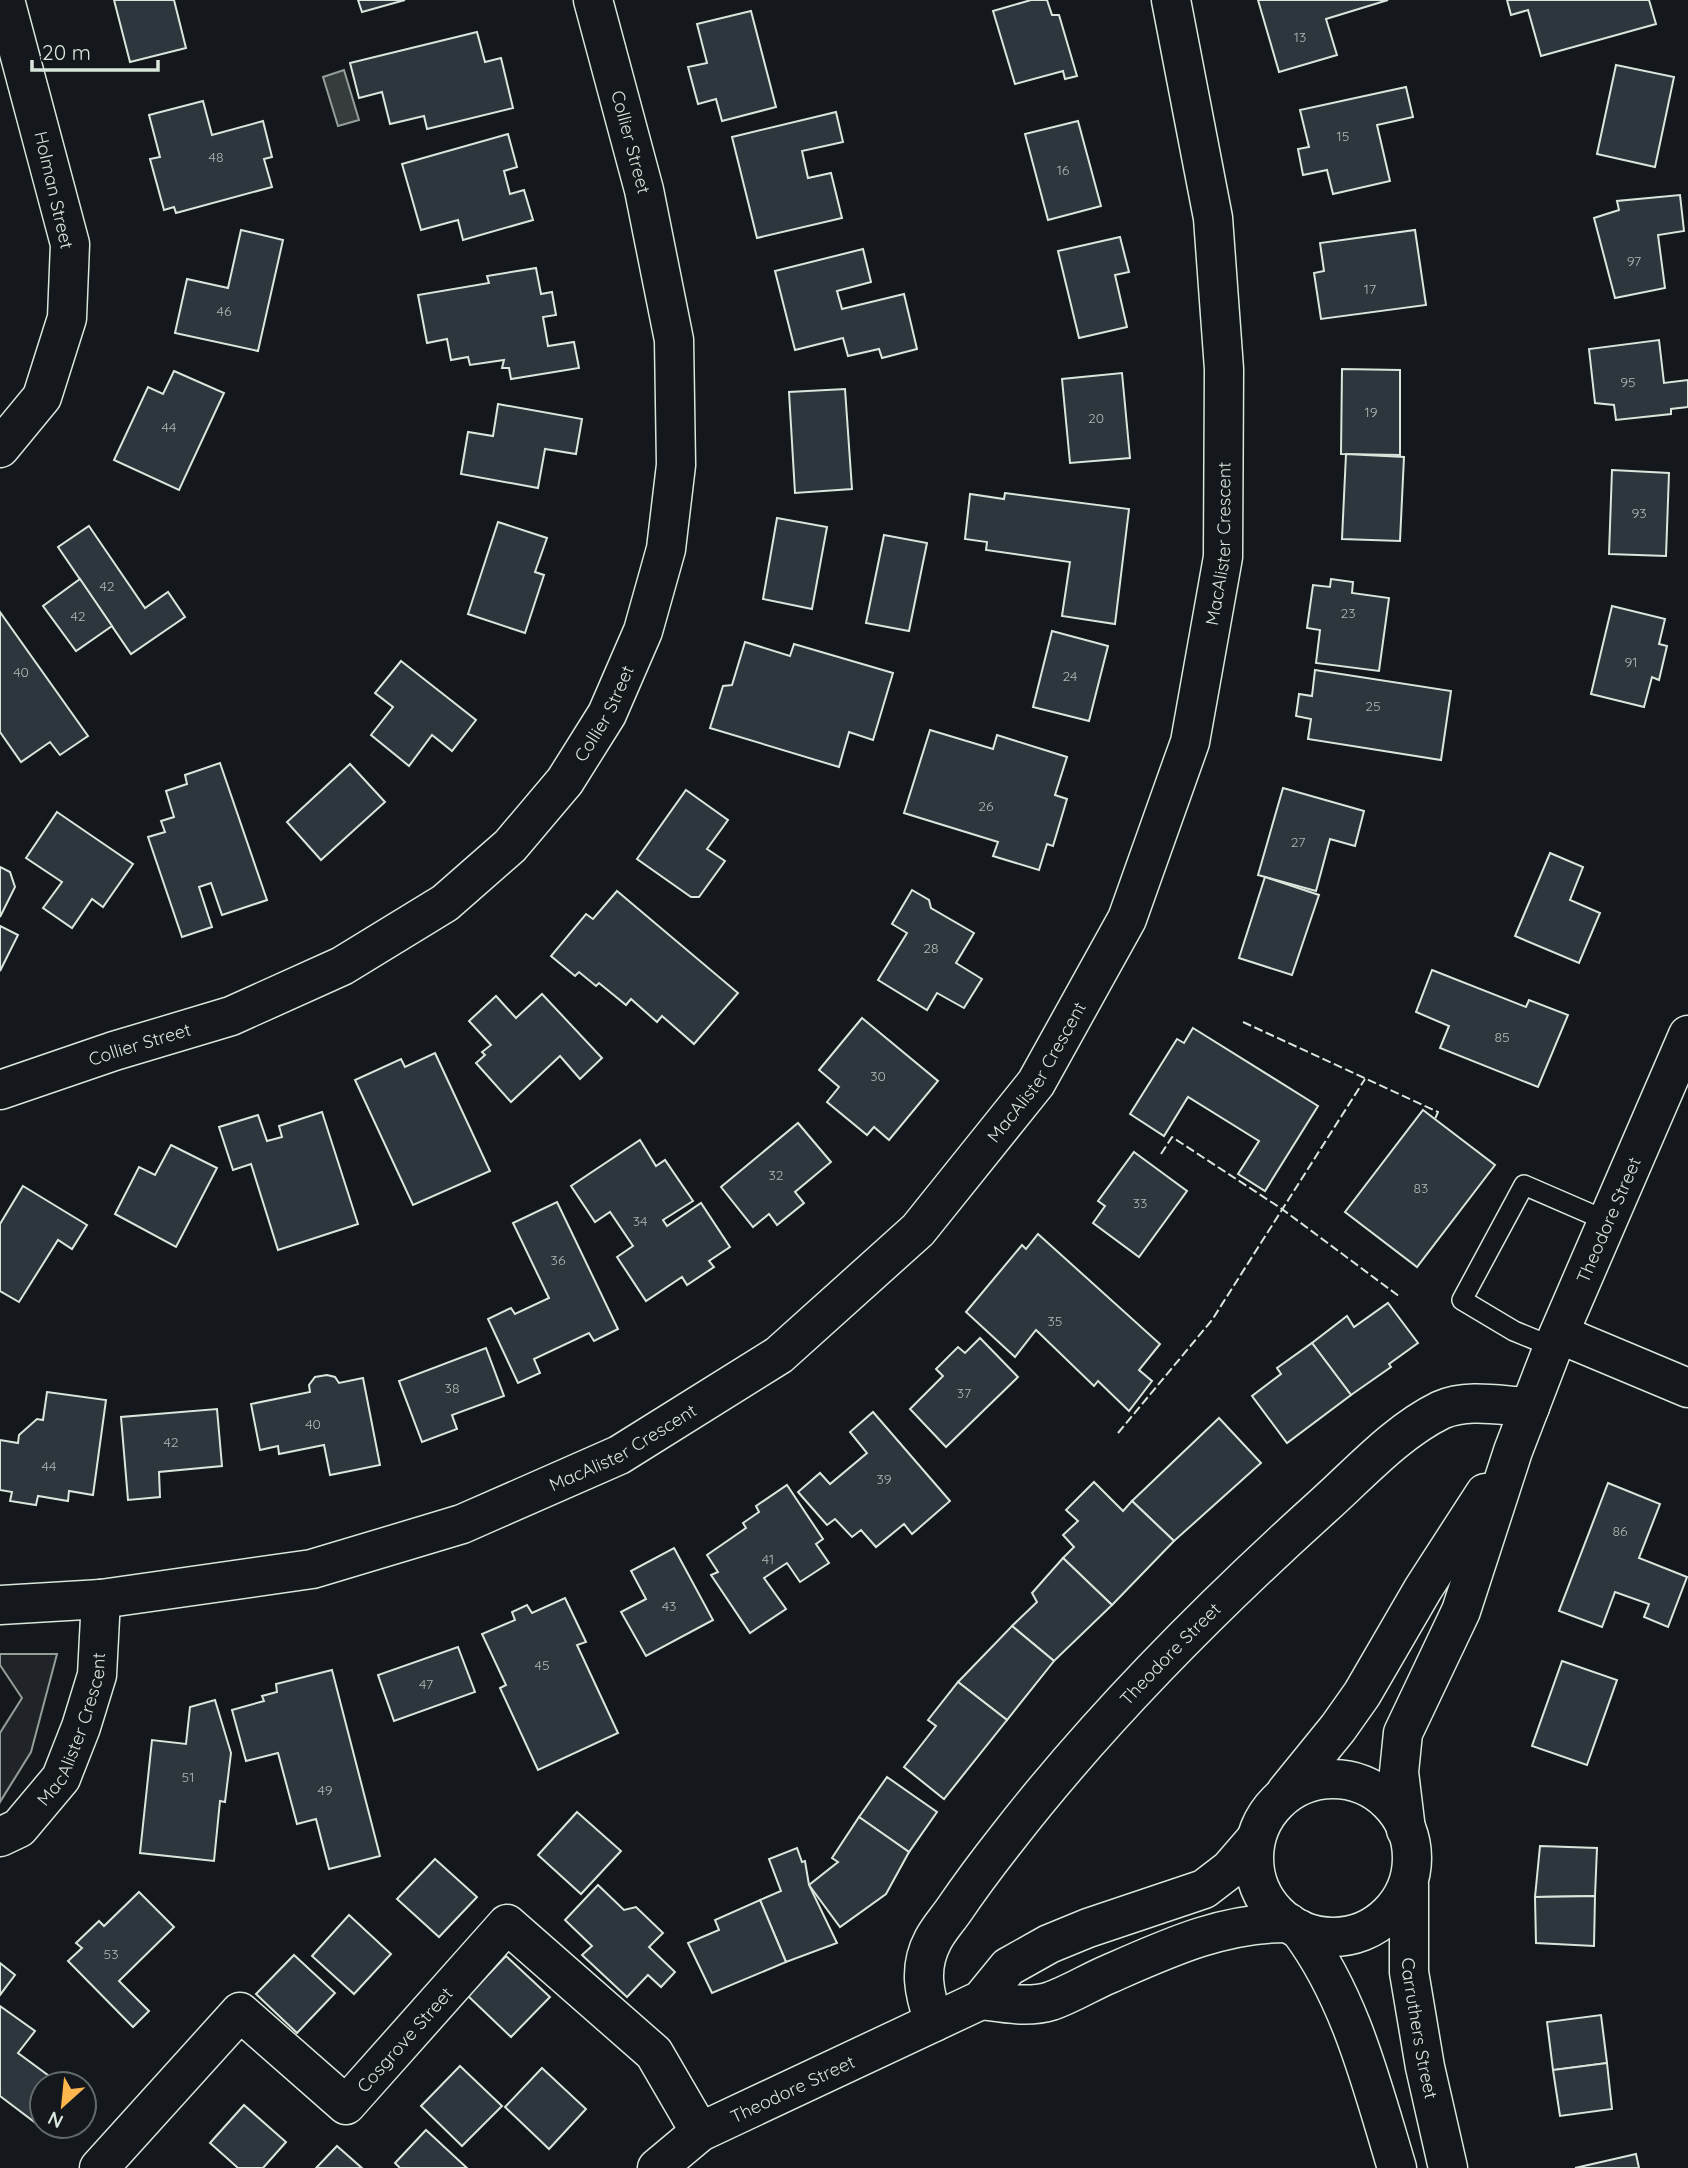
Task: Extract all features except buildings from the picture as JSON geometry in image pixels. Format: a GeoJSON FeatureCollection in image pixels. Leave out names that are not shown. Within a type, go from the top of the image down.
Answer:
{"type":"FeatureCollection","features":[{"type":"Feature","properties":{"kind":"street","name":"Holman Street"},"geometry":{"type":"LineString","coordinates":[[0,449],[42,397],[67,318],[70,244],[5,0]]}},
{"type":"Feature","properties":{"kind":"street","name":"Collier Street"},"geometry":{"type":"LineString","coordinates":[[0,1090],[231,1016],[342,966],[434,910],[510,846],[565,781],[607,714],[643,631],[666,549],[676,465],[674,340],[644,190],[593,0]]}},
{"type":"Feature","properties":{"kind":"street","name":"MacAlister Crescent"},"geometry":{"type":"LineString","coordinates":[[0,1605],[101,1599],[312,1569],[462,1524],[620,1455],[779,1355],[918,1230],[1036,1083],[1127,919],[1186,755],[1223,557],[1224,369],[1213,218],[1171,0]]}},
{"type":"Feature","properties":{"kind":"street","name":"Theodore Street"},"geometry":{"type":"LineString","coordinates":[[1406,1830],[1399,1772],[1403,1733],[1461,1611],[1513,1451],[1556,1341],[1688,1035]]}},
{"type":"Feature","properties":{"kind":"street"},"geometry":{"type":"LineString","coordinates":[[1556,1341],[1688,1388]]}},
{"type":"Feature","properties":{"kind":"street","name":"Theodore Street"},"geometry":{"type":"LineString","coordinates":[[934,2022],[925,1996],[923,1966],[933,1940],[1028,1810],[1181,1639],[1257,1565],[1387,1448],[1425,1419],[1465,1403],[1530,1408]]}},
{"type":"Feature","properties":{"kind":"street","name":"Theodore Street"},"geometry":{"type":"LineString","coordinates":[[1278,1802],[1356,1703],[1391,1648],[1423,1589],[1513,1451]]}},
{"type":"Feature","properties":{"kind":"street","name":"MacAlister Crescent"},"geometry":{"type":"LineString","coordinates":[[0,1837],[19,1828],[61,1778],[97,1675],[101,1599]]}},
{"type":"Feature","properties":{"kind":"street"},"geometry":{"type":"LineString","coordinates":[[981,2000],[1014,2004],[1050,2001],[1110,1973],[1216,1932],[1248,1924],[1294,1926],[1336,1939],[1362,1934],[1391,1914],[1404,1897],[1409,1885],[1412,1857],[1406,1830],[1398,1816],[1369,1787],[1329,1777],[1296,1787],[1278,1802],[1263,1822],[1255,1840],[1254,1864],[1259,1887],[1269,1903],[1294,1926],[1317,1954],[1340,1997],[1397,2168]]}},
{"type":"Feature","properties":{"kind":"street","name":"Theodore Street"},"geometry":{"type":"LineString","coordinates":[[657,2168],[700,2132],[981,2000],[1008,1967],[1049,1944],[1088,1927],[1204,1889],[1222,1877],[1255,1840]]}},
{"type":"Feature","properties":{"kind":"street","name":"Carruthers Street"},"geometry":{"type":"LineString","coordinates":[[1409,1885],[1409,1972],[1425,2067],[1448,2168]]}},
{"type":"Feature","properties":{"kind":"street","name":"Cosgrove Street"},"geometry":{"type":"LineString","coordinates":[[99,2168],[240,2012],[346,2105],[507,1924],[653,2053],[700,2132]]}},
{"type":"Feature","properties":{"kind":"lane"},"geometry":{"type":"LineString","coordinates":[[1556,1341],[1514,1331],[1462,1300],[1524,1185],[1607,1221]]}},
{"type":"Feature","properties":{"kind":"shaded area"},"geometry":{"type":"Polygon","coordinates":[[[344,70],[359,120],[338,126],[323,77],[344,70]]]}},
{"type":"Feature","properties":{"kind":"shaded area"},"geometry":{"type":"Polygon","coordinates":[[[0,1654],[57,1654],[31,1752],[0,1802],[0,1733],[22,1698],[0,1665],[0,1654]]]}},
{"type":"Feature","properties":{"kind":"fence"},"geometry":{"type":"LineString","coordinates":[[1243,1022],[1438,1112],[1435,1119]]}},
{"type":"Feature","properties":{"kind":"fence"},"geometry":{"type":"LineString","coordinates":[[1118,1433],[1212,1320],[1365,1079]]}},
{"type":"Feature","properties":{"kind":"fence"},"geometry":{"type":"LineString","coordinates":[[1161,1154],[1172,1137],[1282,1209],[1400,1297]]}}]}
